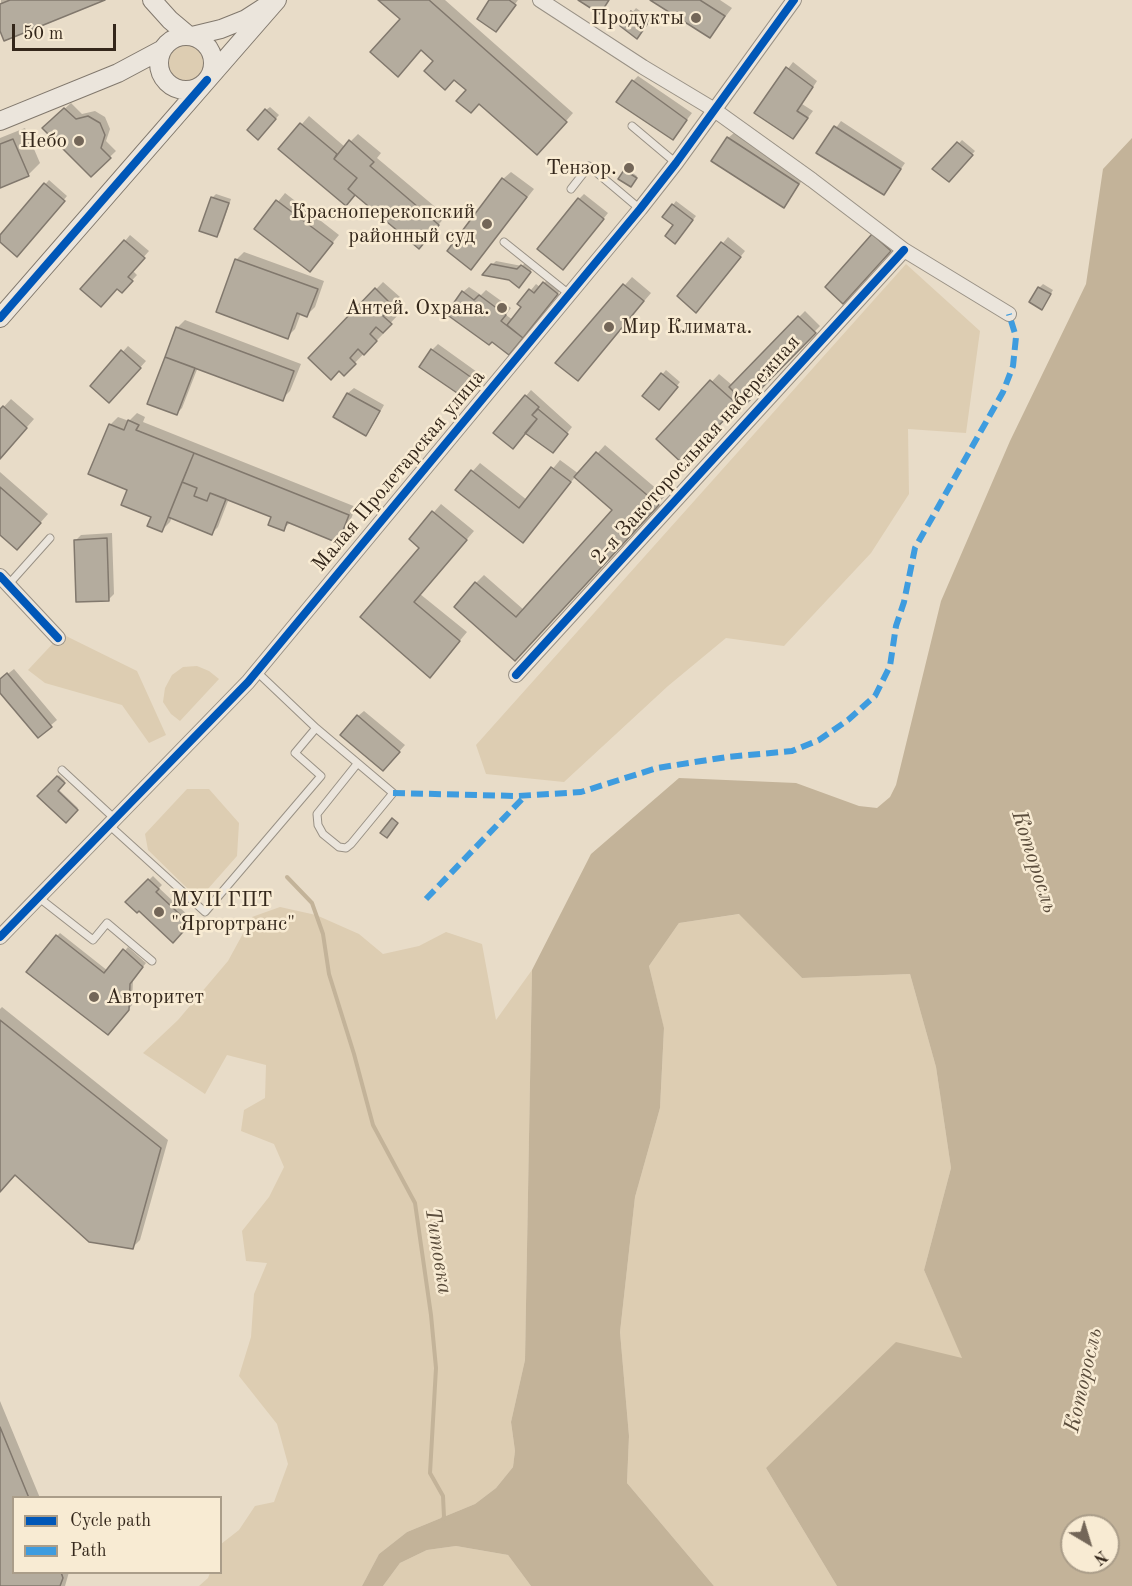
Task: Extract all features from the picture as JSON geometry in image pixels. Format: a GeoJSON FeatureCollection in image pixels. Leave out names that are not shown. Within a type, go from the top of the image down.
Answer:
{"type":"FeatureCollection","features":[{"type":"Feature","properties":{"kind":"main road"},"geometry":{"type":"LineString","coordinates":[[118,73],[139,70],[152,72],[177,88],[189,90],[207,80],[213,64],[211,51],[204,42],[190,36],[170,20],[151,0]]}},
{"type":"Feature","properties":{"kind":"main road"},"geometry":{"type":"LineString","coordinates":[[151,0],[165,37],[160,66],[171,94],[171,111],[162,132]]}},
{"type":"Feature","properties":{"kind":"main road"},"geometry":{"type":"LineString","coordinates":[[0,121],[118,73],[177,38],[202,35],[238,22],[275,0]]}},
{"type":"Feature","properties":{"kind":"main road"},"geometry":{"type":"LineString","coordinates":[[0,318],[275,0]]}},
{"type":"Feature","properties":{"kind":"street"},"geometry":{"type":"LineString","coordinates":[[540,0],[713,109],[904,250],[1009,314]]}},
{"type":"Feature","properties":{"kind":"street","name":"Малая Пролетарская улица"},"geometry":{"type":"LineString","coordinates":[[0,937],[257,672],[676,163],[794,0]]}},
{"type":"Feature","properties":{"kind":"street","name":"2-я Закоторосльная набережная"},"geometry":{"type":"LineString","coordinates":[[516,675],[904,250]]}},
{"type":"Feature","properties":{"kind":"street"},"geometry":{"type":"LineString","coordinates":[[4,581],[58,638]]}},
{"type":"Feature","properties":{"kind":"lane"},"geometry":{"type":"LineString","coordinates":[[632,126],[676,163]]}},
{"type":"Feature","properties":{"kind":"lane"},"geometry":{"type":"LineString","coordinates":[[572,189],[589,166],[640,208]]}},
{"type":"Feature","properties":{"kind":"lane"},"geometry":{"type":"LineString","coordinates":[[504,242],[569,294]]}},
{"type":"Feature","properties":{"kind":"lane"},"geometry":{"type":"LineString","coordinates":[[4,581],[50,538]]}},
{"type":"Feature","properties":{"kind":"lane"},"geometry":{"type":"LineString","coordinates":[[257,672],[316,728],[393,793],[351,844],[346,848],[339,847],[323,834],[318,825],[317,814],[357,764]]}},
{"type":"Feature","properties":{"kind":"lane"},"geometry":{"type":"LineString","coordinates":[[62,770],[205,912],[321,776],[294,753],[316,728]]}},
{"type":"Feature","properties":{"kind":"lane"},"geometry":{"type":"LineString","coordinates":[[38,897],[93,940],[107,923],[152,961]]}},
{"type":"Feature","properties":{"kind":"shaded area"},"geometry":{"type":"Polygon","coordinates":[[[186,44],[199,50],[205,63],[199,76],[186,82],[173,76],[167,63],[173,50],[186,44]]]}},
{"type":"Feature","properties":{"kind":"shaded area"},"geometry":{"type":"Polygon","coordinates":[[[906,264],[980,331],[966,433],[908,429],[909,494],[871,553],[784,646],[726,638],[668,686],[564,782],[486,774],[476,745],[906,264]]]}},
{"type":"Feature","properties":{"kind":"shaded area"},"geometry":{"type":"Polygon","coordinates":[[[64,635],[137,671],[166,735],[149,743],[122,705],[45,683],[28,670],[58,638],[64,635]]]}},
{"type":"Feature","properties":{"kind":"shaded area"},"geometry":{"type":"Polygon","coordinates":[[[197,666],[209,671],[219,679],[180,721],[171,714],[163,702],[165,688],[172,675],[183,667],[197,666]]]}},
{"type":"Feature","properties":{"kind":"shaded area"},"geometry":{"type":"Polygon","coordinates":[[[187,789],[209,789],[239,823],[237,856],[207,890],[188,889],[148,850],[145,834],[187,789]]]}},
{"type":"Feature","properties":{"kind":"shaded area"},"geometry":{"type":"Polygon","coordinates":[[[280,907],[316,915],[359,934],[383,954],[419,946],[446,932],[482,944],[496,1020],[532,970],[525,1360],[511,1422],[515,1451],[513,1467],[496,1488],[475,1504],[407,1532],[379,1554],[362,1586],[199,1586],[210,1574],[222,1574],[222,1543],[239,1530],[255,1506],[274,1502],[288,1464],[277,1424],[239,1376],[251,1337],[254,1294],[267,1263],[246,1261],[242,1231],[269,1197],[284,1167],[274,1144],[241,1131],[244,1110],[265,1098],[266,1065],[227,1055],[205,1094],[143,1053],[178,1020],[228,961],[252,917],[280,907]]]}},
{"type":"Feature","properties":{"kind":"shaded area"},"geometry":{"type":"Polygon","coordinates":[[[740,914],[802,978],[910,974],[936,1067],[951,1168],[924,1270],[963,1359],[766,1468],[837,1586],[714,1586],[627,1483],[629,1436],[620,1332],[635,1197],[660,1108],[664,1029],[649,966],[679,923],[740,914]]]}},
{"type":"Feature","properties":{"kind":"shaded area"},"geometry":{"type":"Polygon","coordinates":[[[456,1546],[508,1555],[531,1586],[383,1586],[400,1563],[427,1550],[456,1546]]]}},
{"type":"Feature","properties":{"kind":"water","name":"Которосль"},"geometry":{"type":"Polygon","coordinates":[[[1132,138],[1132,1586],[837,1586],[766,1468],[896,1342],[962,1358],[924,1270],[951,1168],[936,1067],[910,974],[802,978],[739,914],[679,923],[649,966],[664,1028],[660,1108],[635,1197],[620,1332],[629,1436],[627,1483],[714,1586],[531,1586],[508,1555],[456,1546],[427,1550],[400,1563],[383,1586],[362,1586],[379,1554],[407,1532],[475,1504],[496,1488],[513,1467],[515,1451],[511,1422],[525,1360],[532,970],[591,854],[679,778],[796,783],[859,806],[877,808],[890,797],[896,785],[941,601],[1010,441],[1086,284],[1103,169],[1132,138]]]}},
{"type":"Feature","properties":{"kind":"building"},"geometry":{"type":"Polygon","coordinates":[[[10,0],[105,0],[4,41],[0,31],[0,4],[10,0]]]}},
{"type":"Feature","properties":{"kind":"building"},"geometry":{"type":"Polygon","coordinates":[[[378,0],[429,0],[567,122],[537,155],[479,104],[471,113],[456,101],[466,90],[454,80],[445,90],[424,71],[433,61],[421,50],[398,77],[370,52],[400,19],[378,0]]]}},
{"type":"Feature","properties":{"kind":"building"},"geometry":{"type":"Polygon","coordinates":[[[489,0],[509,0],[516,5],[496,32],[477,19],[489,0]]]}},
{"type":"Feature","properties":{"kind":"building"},"geometry":{"type":"Polygon","coordinates":[[[578,0],[609,0],[600,14],[578,0]]]}},
{"type":"Feature","properties":{"kind":"building"},"geometry":{"type":"Polygon","coordinates":[[[650,0],[700,0],[725,16],[710,38],[650,0]]]}},
{"type":"Feature","properties":{"kind":"building"},"geometry":{"type":"Polygon","coordinates":[[[631,11],[648,23],[637,39],[620,26],[631,11]]]}},
{"type":"Feature","properties":{"kind":"building"},"geometry":{"type":"Polygon","coordinates":[[[786,67],[813,87],[797,111],[808,118],[793,139],[754,113],[786,67]]]}},
{"type":"Feature","properties":{"kind":"building"},"geometry":{"type":"Polygon","coordinates":[[[632,80],[687,120],[673,140],[616,102],[632,80]]]}},
{"type":"Feature","properties":{"kind":"building","name":"Небо"},"geometry":{"type":"Polygon","coordinates":[[[64,108],[76,119],[88,116],[100,123],[105,135],[101,148],[111,158],[91,177],[42,128],[64,108]]]}},
{"type":"Feature","properties":{"kind":"building"},"geometry":{"type":"Polygon","coordinates":[[[265,109],[276,119],[258,140],[247,130],[265,109]]]}},
{"type":"Feature","properties":{"kind":"building"},"geometry":{"type":"Polygon","coordinates":[[[300,123],[337,154],[334,159],[357,178],[348,189],[355,195],[346,206],[278,149],[300,123]]]}},
{"type":"Feature","properties":{"kind":"building"},"geometry":{"type":"Polygon","coordinates":[[[834,126],[901,169],[884,195],[816,153],[834,126]]]}},
{"type":"Feature","properties":{"kind":"building"},"geometry":{"type":"Polygon","coordinates":[[[727,137],[799,184],[784,208],[711,161],[727,137]]]}},
{"type":"Feature","properties":{"kind":"building"},"geometry":{"type":"Polygon","coordinates":[[[13,139],[29,176],[0,188],[0,144],[13,139]]]}},
{"type":"Feature","properties":{"kind":"building"},"geometry":{"type":"Polygon","coordinates":[[[349,140],[374,162],[370,166],[439,225],[419,249],[348,189],[357,178],[334,159],[349,140]]]}},
{"type":"Feature","properties":{"kind":"building"},"geometry":{"type":"Polygon","coordinates":[[[957,142],[973,155],[949,182],[932,169],[957,142]]]}},
{"type":"Feature","properties":{"kind":"building"},"geometry":{"type":"Polygon","coordinates":[[[624,170],[637,178],[631,187],[618,179],[624,170]]]}},
{"type":"Feature","properties":{"kind":"building","name":"Красноперекопский районный суд"},"geometry":{"type":"Polygon","coordinates":[[[502,178],[527,197],[471,270],[447,251],[502,178]]]}},
{"type":"Feature","properties":{"kind":"building"},"geometry":{"type":"Polygon","coordinates":[[[44,183],[65,201],[17,257],[0,242],[0,235],[44,183]]]}},
{"type":"Feature","properties":{"kind":"building"},"geometry":{"type":"Polygon","coordinates":[[[211,197],[229,203],[217,237],[199,231],[211,197]]]}},
{"type":"Feature","properties":{"kind":"building"},"geometry":{"type":"Polygon","coordinates":[[[578,198],[604,219],[563,270],[537,249],[578,198]]]}},
{"type":"Feature","properties":{"kind":"building"},"geometry":{"type":"Polygon","coordinates":[[[276,200],[333,243],[310,272],[254,229],[276,200]]]}},
{"type":"Feature","properties":{"kind":"building"},"geometry":{"type":"Polygon","coordinates":[[[672,204],[693,220],[675,244],[665,236],[673,225],[662,217],[672,204]]]}},
{"type":"Feature","properties":{"kind":"building"},"geometry":{"type":"Polygon","coordinates":[[[872,234],[891,251],[843,304],[825,287],[872,234]]]}},
{"type":"Feature","properties":{"kind":"building"},"geometry":{"type":"Polygon","coordinates":[[[124,240],[145,258],[128,277],[133,281],[122,293],[117,289],[101,307],[80,289],[124,240]]]}},
{"type":"Feature","properties":{"kind":"building"},"geometry":{"type":"Polygon","coordinates":[[[721,242],[741,257],[696,313],[677,296],[721,242]]]}},
{"type":"Feature","properties":{"kind":"building"},"geometry":{"type":"Polygon","coordinates":[[[235,259],[318,289],[307,317],[297,313],[288,339],[216,312],[235,259]]]}},
{"type":"Feature","properties":{"kind":"building"},"geometry":{"type":"Polygon","coordinates":[[[491,264],[517,269],[521,265],[531,272],[519,288],[509,280],[482,275],[491,264]]]}},
{"type":"Feature","properties":{"kind":"building"},"geometry":{"type":"Polygon","coordinates":[[[543,282],[558,294],[523,338],[507,325],[521,307],[517,304],[529,289],[534,293],[543,282]]]}},
{"type":"Feature","properties":{"kind":"building"},"geometry":{"type":"Polygon","coordinates":[[[623,284],[644,301],[578,381],[555,363],[623,284]]]}},
{"type":"Feature","properties":{"kind":"building"},"geometry":{"type":"Polygon","coordinates":[[[1038,287],[1051,294],[1042,310],[1029,302],[1038,287]]]}},
{"type":"Feature","properties":{"kind":"building"},"geometry":{"type":"Polygon","coordinates":[[[375,288],[393,306],[383,316],[392,324],[383,333],[376,327],[370,334],[377,341],[364,355],[358,349],[350,358],[356,364],[344,376],[339,371],[331,380],[308,358],[375,288]]]}},
{"type":"Feature","properties":{"kind":"building"},"geometry":{"type":"Polygon","coordinates":[[[462,291],[474,300],[479,295],[506,315],[501,321],[523,338],[509,355],[492,342],[489,345],[446,314],[462,291]]]}},
{"type":"Feature","properties":{"kind":"building"},"geometry":{"type":"Polygon","coordinates":[[[798,316],[816,333],[746,404],[729,387],[798,316]]]}},
{"type":"Feature","properties":{"kind":"building"},"geometry":{"type":"Polygon","coordinates":[[[176,327],[294,371],[283,401],[165,357],[176,327]]]}},
{"type":"Feature","properties":{"kind":"building"},"geometry":{"type":"Polygon","coordinates":[[[431,349],[472,378],[460,395],[419,367],[431,349]]]}},
{"type":"Feature","properties":{"kind":"building"},"geometry":{"type":"Polygon","coordinates":[[[121,350],[141,368],[109,403],[90,386],[121,350]]]}},
{"type":"Feature","properties":{"kind":"building"},"geometry":{"type":"Polygon","coordinates":[[[165,357],[195,368],[177,415],[147,404],[165,357]]]}},
{"type":"Feature","properties":{"kind":"building"},"geometry":{"type":"Polygon","coordinates":[[[661,373],[678,387],[659,410],[642,396],[661,373]]]}},
{"type":"Feature","properties":{"kind":"building"},"geometry":{"type":"Polygon","coordinates":[[[710,380],[738,405],[683,464],[656,439],[710,380]]]}},
{"type":"Feature","properties":{"kind":"building"},"geometry":{"type":"Polygon","coordinates":[[[347,393],[380,411],[366,436],[333,417],[347,393]]]}},
{"type":"Feature","properties":{"kind":"building"},"geometry":{"type":"Polygon","coordinates":[[[525,395],[539,407],[532,415],[537,419],[513,449],[493,433],[525,395]]]}},
{"type":"Feature","properties":{"kind":"building"},"geometry":{"type":"Polygon","coordinates":[[[3,406],[27,428],[0,459],[0,409],[3,406]]]}},
{"type":"Feature","properties":{"kind":"building"},"geometry":{"type":"Polygon","coordinates":[[[538,409],[568,434],[553,453],[525,433],[537,419],[532,415],[538,409]]]}},
{"type":"Feature","properties":{"kind":"building"},"geometry":{"type":"Polygon","coordinates":[[[128,420],[139,425],[136,430],[194,453],[162,532],[147,526],[151,517],[121,505],[127,490],[88,474],[109,424],[124,430],[128,420]]]}},
{"type":"Feature","properties":{"kind":"building"},"geometry":{"type":"Polygon","coordinates":[[[596,452],[659,505],[515,661],[454,607],[475,582],[516,617],[612,510],[574,477],[596,452]]]}},
{"type":"Feature","properties":{"kind":"building"},"geometry":{"type":"Polygon","coordinates":[[[194,453],[349,515],[338,543],[287,522],[284,531],[268,525],[271,517],[210,493],[207,501],[194,496],[197,488],[182,482],[194,453]]]}},
{"type":"Feature","properties":{"kind":"building"},"geometry":{"type":"Polygon","coordinates":[[[551,467],[571,482],[523,543],[455,490],[471,470],[519,508],[551,467]]]}},
{"type":"Feature","properties":{"kind":"building"},"geometry":{"type":"Polygon","coordinates":[[[182,482],[197,488],[194,496],[207,501],[210,493],[226,499],[212,535],[168,517],[182,482]]]}},
{"type":"Feature","properties":{"kind":"building"},"geometry":{"type":"Polygon","coordinates":[[[0,487],[41,523],[17,550],[0,535],[0,487]]]}},
{"type":"Feature","properties":{"kind":"building"},"geometry":{"type":"Polygon","coordinates":[[[432,511],[467,540],[414,602],[460,641],[430,678],[360,617],[419,548],[409,539],[432,511]]]}},
{"type":"Feature","properties":{"kind":"building"},"geometry":{"type":"Polygon","coordinates":[[[107,538],[109,601],[76,602],[74,540],[107,538]]]}},
{"type":"Feature","properties":{"kind":"building"},"geometry":{"type":"Polygon","coordinates":[[[7,673],[52,727],[38,738],[0,693],[0,679],[7,673]]]}},
{"type":"Feature","properties":{"kind":"building"},"geometry":{"type":"Polygon","coordinates":[[[357,715],[400,752],[383,771],[340,735],[357,715]]]}},
{"type":"Feature","properties":{"kind":"building"},"geometry":{"type":"Polygon","coordinates":[[[57,776],[65,783],[58,791],[78,810],[66,823],[37,796],[57,776]]]}},
{"type":"Feature","properties":{"kind":"building"},"geometry":{"type":"Polygon","coordinates":[[[392,818],[398,823],[387,838],[380,833],[392,818]]]}},
{"type":"Feature","properties":{"kind":"building","name":"МУП ГПТ \"Яргортранс\""},"geometry":{"type":"Polygon","coordinates":[[[148,879],[159,889],[156,892],[190,924],[173,943],[139,911],[137,913],[125,902],[148,879]]]}},
{"type":"Feature","properties":{"kind":"building","name":"Авторитет"},"geometry":{"type":"Polygon","coordinates":[[[56,935],[104,973],[123,949],[143,967],[130,984],[129,1010],[108,1035],[26,972],[56,935]]]}},
{"type":"Feature","properties":{"kind":"building"},"geometry":{"type":"Polygon","coordinates":[[[0,1020],[161,1148],[133,1249],[89,1242],[15,1175],[0,1192],[0,1020]]]}},
{"type":"Feature","properties":{"kind":"building"},"geometry":{"type":"Polygon","coordinates":[[[0,1427],[28,1496],[12,1496],[12,1574],[62,1574],[63,1578],[60,1586],[0,1586],[0,1427]]]}},
{"type":"Feature","properties":{"kind":"waterway","name":"Титовка"},"geometry":{"type":"LineString","coordinates":[[287,877],[312,903],[323,934],[329,974],[373,1125],[415,1203],[436,1368],[430,1473],[443,1496],[443,1519]]}},
{"type":"Feature","properties":{"kind":"marked path"},"geometry":{"type":"LineString","coordinates":[[393,793],[517,796],[581,792],[657,768],[727,757],[792,751],[819,740],[848,720],[875,696],[890,666],[896,626],[904,602],[915,548],[1003,392],[1013,366],[1016,337],[1009,314]]}},
{"type":"Feature","properties":{"kind":"marked path"},"geometry":{"type":"LineString","coordinates":[[426,899],[526,795]]}},
{"type":"Feature","properties":{"kind":"cycle path"},"geometry":{"type":"LineString","coordinates":[[0,937],[248,682],[640,209],[794,0]]}},
{"type":"Feature","properties":{"kind":"cycle path"},"geometry":{"type":"LineString","coordinates":[[0,318],[207,80]]}},
{"type":"Feature","properties":{"kind":"cycle path"},"geometry":{"type":"LineString","coordinates":[[516,675],[904,250]]}},
{"type":"Feature","properties":{"kind":"cycle path"},"geometry":{"type":"LineString","coordinates":[[0,576],[58,638]]}},
{"type":"Feature","properties":{"kind":"place","name":"Продукты"},"geometry":{"type":"Point","coordinates":[696,18]}},
{"type":"Feature","properties":{"kind":"place","name":"Небо"},"geometry":{"type":"Point","coordinates":[79,141]}},
{"type":"Feature","properties":{"kind":"place","name":"Тензор."},"geometry":{"type":"Point","coordinates":[629,168]}},
{"type":"Feature","properties":{"kind":"place","name":"Красноперекопский районный суд"},"geometry":{"type":"Point","coordinates":[487,224]}},
{"type":"Feature","properties":{"kind":"place","name":"Антей. Охрана."},"geometry":{"type":"Point","coordinates":[502,308]}},
{"type":"Feature","properties":{"kind":"place","name":"Мир Климата."},"geometry":{"type":"Point","coordinates":[609,327]}},
{"type":"Feature","properties":{"kind":"place","name":"МУП ГПТ \"Яргортранс\""},"geometry":{"type":"Point","coordinates":[159,912]}},
{"type":"Feature","properties":{"kind":"place","name":"Авторитет"},"geometry":{"type":"Point","coordinates":[94,997]}}]}
